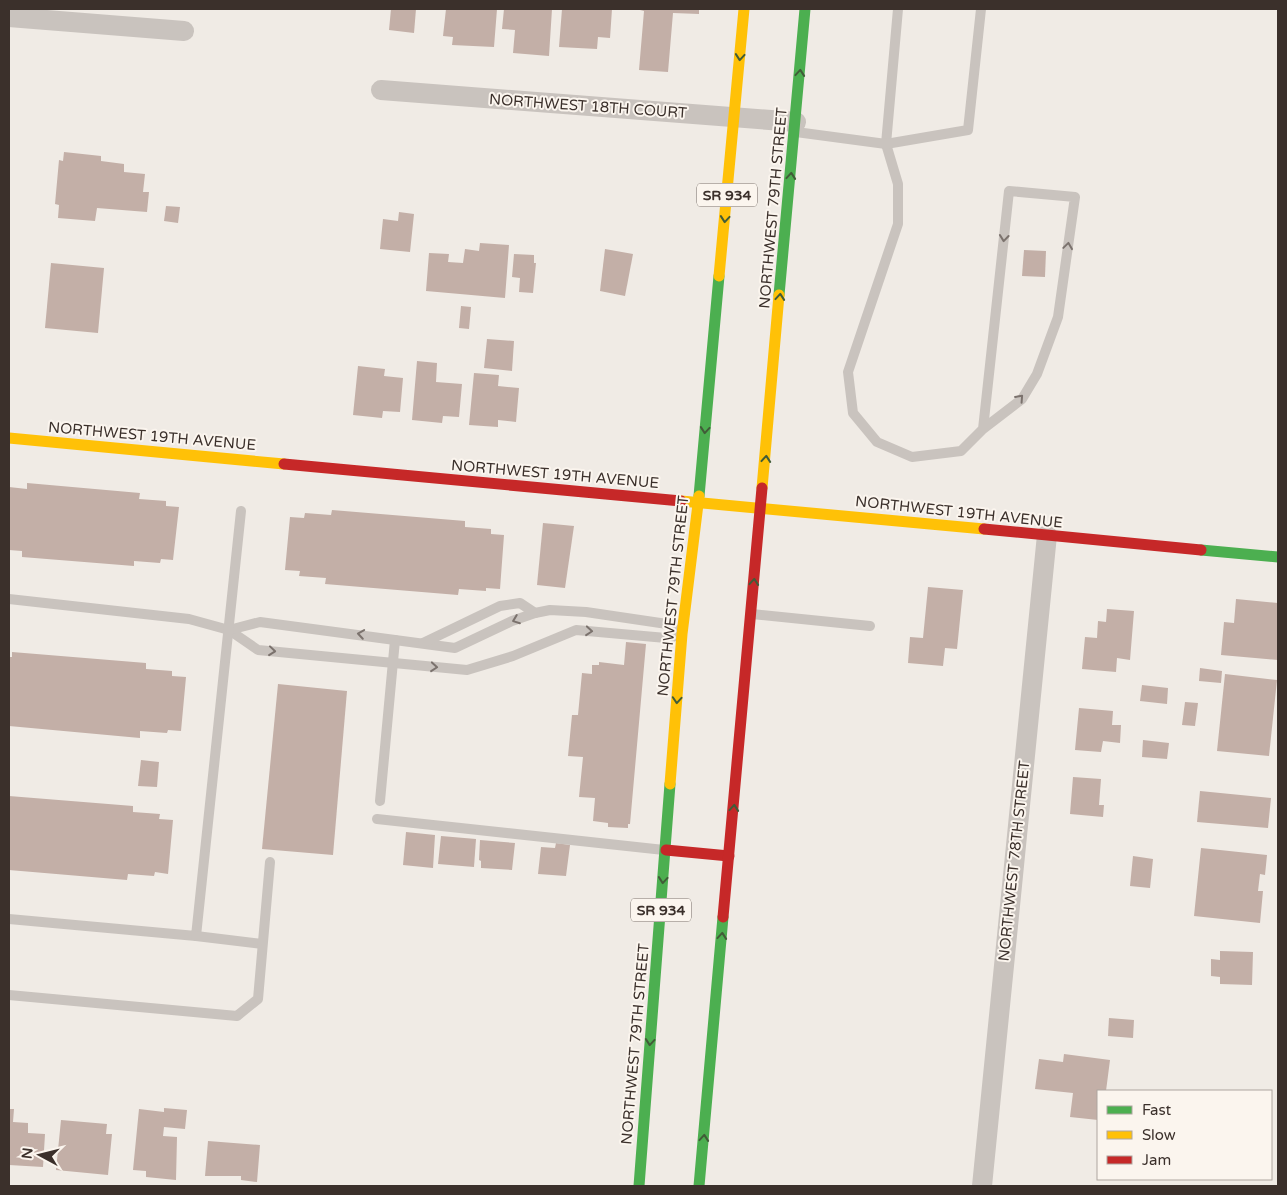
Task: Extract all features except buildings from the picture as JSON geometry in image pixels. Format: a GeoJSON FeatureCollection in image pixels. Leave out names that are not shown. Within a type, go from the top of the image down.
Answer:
{"type":"FeatureCollection","features":[{"type":"Feature","properties":{"kind":"main road","name":"NORTHWEST 79TH STREET"},"geometry":{"type":"LineString","coordinates":[[639,1186],[682,634],[698,502],[744,9]]}},
{"type":"Feature","properties":{"kind":"main road","name":"NORTHWEST 79TH STREET"},"geometry":{"type":"LineString","coordinates":[[699,1186],[805,9]]}},
{"type":"Feature","properties":{"kind":"main road","name":"NORTHWEST 19TH AVENUE"},"geometry":{"type":"LineString","coordinates":[[9,438],[761,507],[1278,557]]}},
{"type":"Feature","properties":{"kind":"main road"},"geometry":{"type":"LineString","coordinates":[[666,850],[729,856]]}},
{"type":"Feature","properties":{"kind":"street"},"geometry":{"type":"LineString","coordinates":[[9,17],[184,31]]}},
{"type":"Feature","properties":{"kind":"street","name":"NORTHWEST 18TH COURT"},"geometry":{"type":"LineString","coordinates":[[381,90],[735,117],[795,127]]}},
{"type":"Feature","properties":{"kind":"street","name":"NORTHWEST 78TH STREET"},"geometry":{"type":"LineString","coordinates":[[982,1186],[1047,536]]}},
{"type":"Feature","properties":{"kind":"lane"},"geometry":{"type":"LineString","coordinates":[[898,9],[886,144],[898,184],[898,224],[848,372],[853,413],[876,442],[912,457],[961,452],[983,429],[1022,399],[1037,374],[1058,317],[1075,197],[1009,191],[983,429]]}},
{"type":"Feature","properties":{"kind":"lane"},"geometry":{"type":"LineString","coordinates":[[795,127],[886,144],[968,130],[981,9]]}},
{"type":"Feature","properties":{"kind":"lane"},"geometry":{"type":"LineString","coordinates":[[196,936],[241,511]]}},
{"type":"Feature","properties":{"kind":"lane"},"geometry":{"type":"LineString","coordinates":[[9,599],[189,619],[229,630],[258,650],[467,670],[514,656],[576,630],[666,638],[682,634]]}},
{"type":"Feature","properties":{"kind":"lane"},"geometry":{"type":"LineString","coordinates":[[421,644],[500,606],[520,603],[535,613]]}},
{"type":"Feature","properties":{"kind":"lane"},"geometry":{"type":"LineString","coordinates":[[229,630],[260,622],[358,633],[455,648],[535,613],[550,610],[586,612],[667,624],[682,634]]}},
{"type":"Feature","properties":{"kind":"lane"},"geometry":{"type":"LineString","coordinates":[[752,614],[870,626]]}},
{"type":"Feature","properties":{"kind":"lane"},"geometry":{"type":"LineString","coordinates":[[380,801],[396,640]]}},
{"type":"Feature","properties":{"kind":"lane"},"geometry":{"type":"LineString","coordinates":[[377,819],[666,850]]}},
{"type":"Feature","properties":{"kind":"lane"},"geometry":{"type":"LineString","coordinates":[[9,995],[236,1016],[258,999],[270,862]]}},
{"type":"Feature","properties":{"kind":"lane"},"geometry":{"type":"LineString","coordinates":[[9,919],[262,944]]}},
{"type":"Feature","properties":{"kind":"traffic: fast"},"geometry":{"type":"LineString","coordinates":[[779,295],[805,9]]}},
{"type":"Feature","properties":{"kind":"traffic: fast"},"geometry":{"type":"LineString","coordinates":[[699,496],[719,276]]}},
{"type":"Feature","properties":{"kind":"traffic: fast"},"geometry":{"type":"LineString","coordinates":[[1201,550],[1278,557]]}},
{"type":"Feature","properties":{"kind":"traffic: fast"},"geometry":{"type":"LineString","coordinates":[[639,1186],[670,784]]}},
{"type":"Feature","properties":{"kind":"traffic: fast"},"geometry":{"type":"LineString","coordinates":[[699,1186],[723,917]]}},
{"type":"Feature","properties":{"kind":"traffic: slow"},"geometry":{"type":"LineString","coordinates":[[719,276],[744,9]]}},
{"type":"Feature","properties":{"kind":"traffic: slow"},"geometry":{"type":"LineString","coordinates":[[762,488],[779,295]]}},
{"type":"Feature","properties":{"kind":"traffic: slow"},"geometry":{"type":"LineString","coordinates":[[9,438],[284,464]]}},
{"type":"Feature","properties":{"kind":"traffic: slow"},"geometry":{"type":"LineString","coordinates":[[670,784],[682,634],[699,496]]}},
{"type":"Feature","properties":{"kind":"traffic: slow"},"geometry":{"type":"LineString","coordinates":[[681,501],[984,529]]}},
{"type":"Feature","properties":{"kind":"traffic: jam"},"geometry":{"type":"LineString","coordinates":[[284,464],[681,501]]}},
{"type":"Feature","properties":{"kind":"traffic: jam"},"geometry":{"type":"LineString","coordinates":[[723,917],[762,488]]}},
{"type":"Feature","properties":{"kind":"traffic: jam"},"geometry":{"type":"LineString","coordinates":[[984,529],[1201,550]]}},
{"type":"Feature","properties":{"kind":"traffic: jam"},"geometry":{"type":"LineString","coordinates":[[666,850],[729,856]]}}]}
